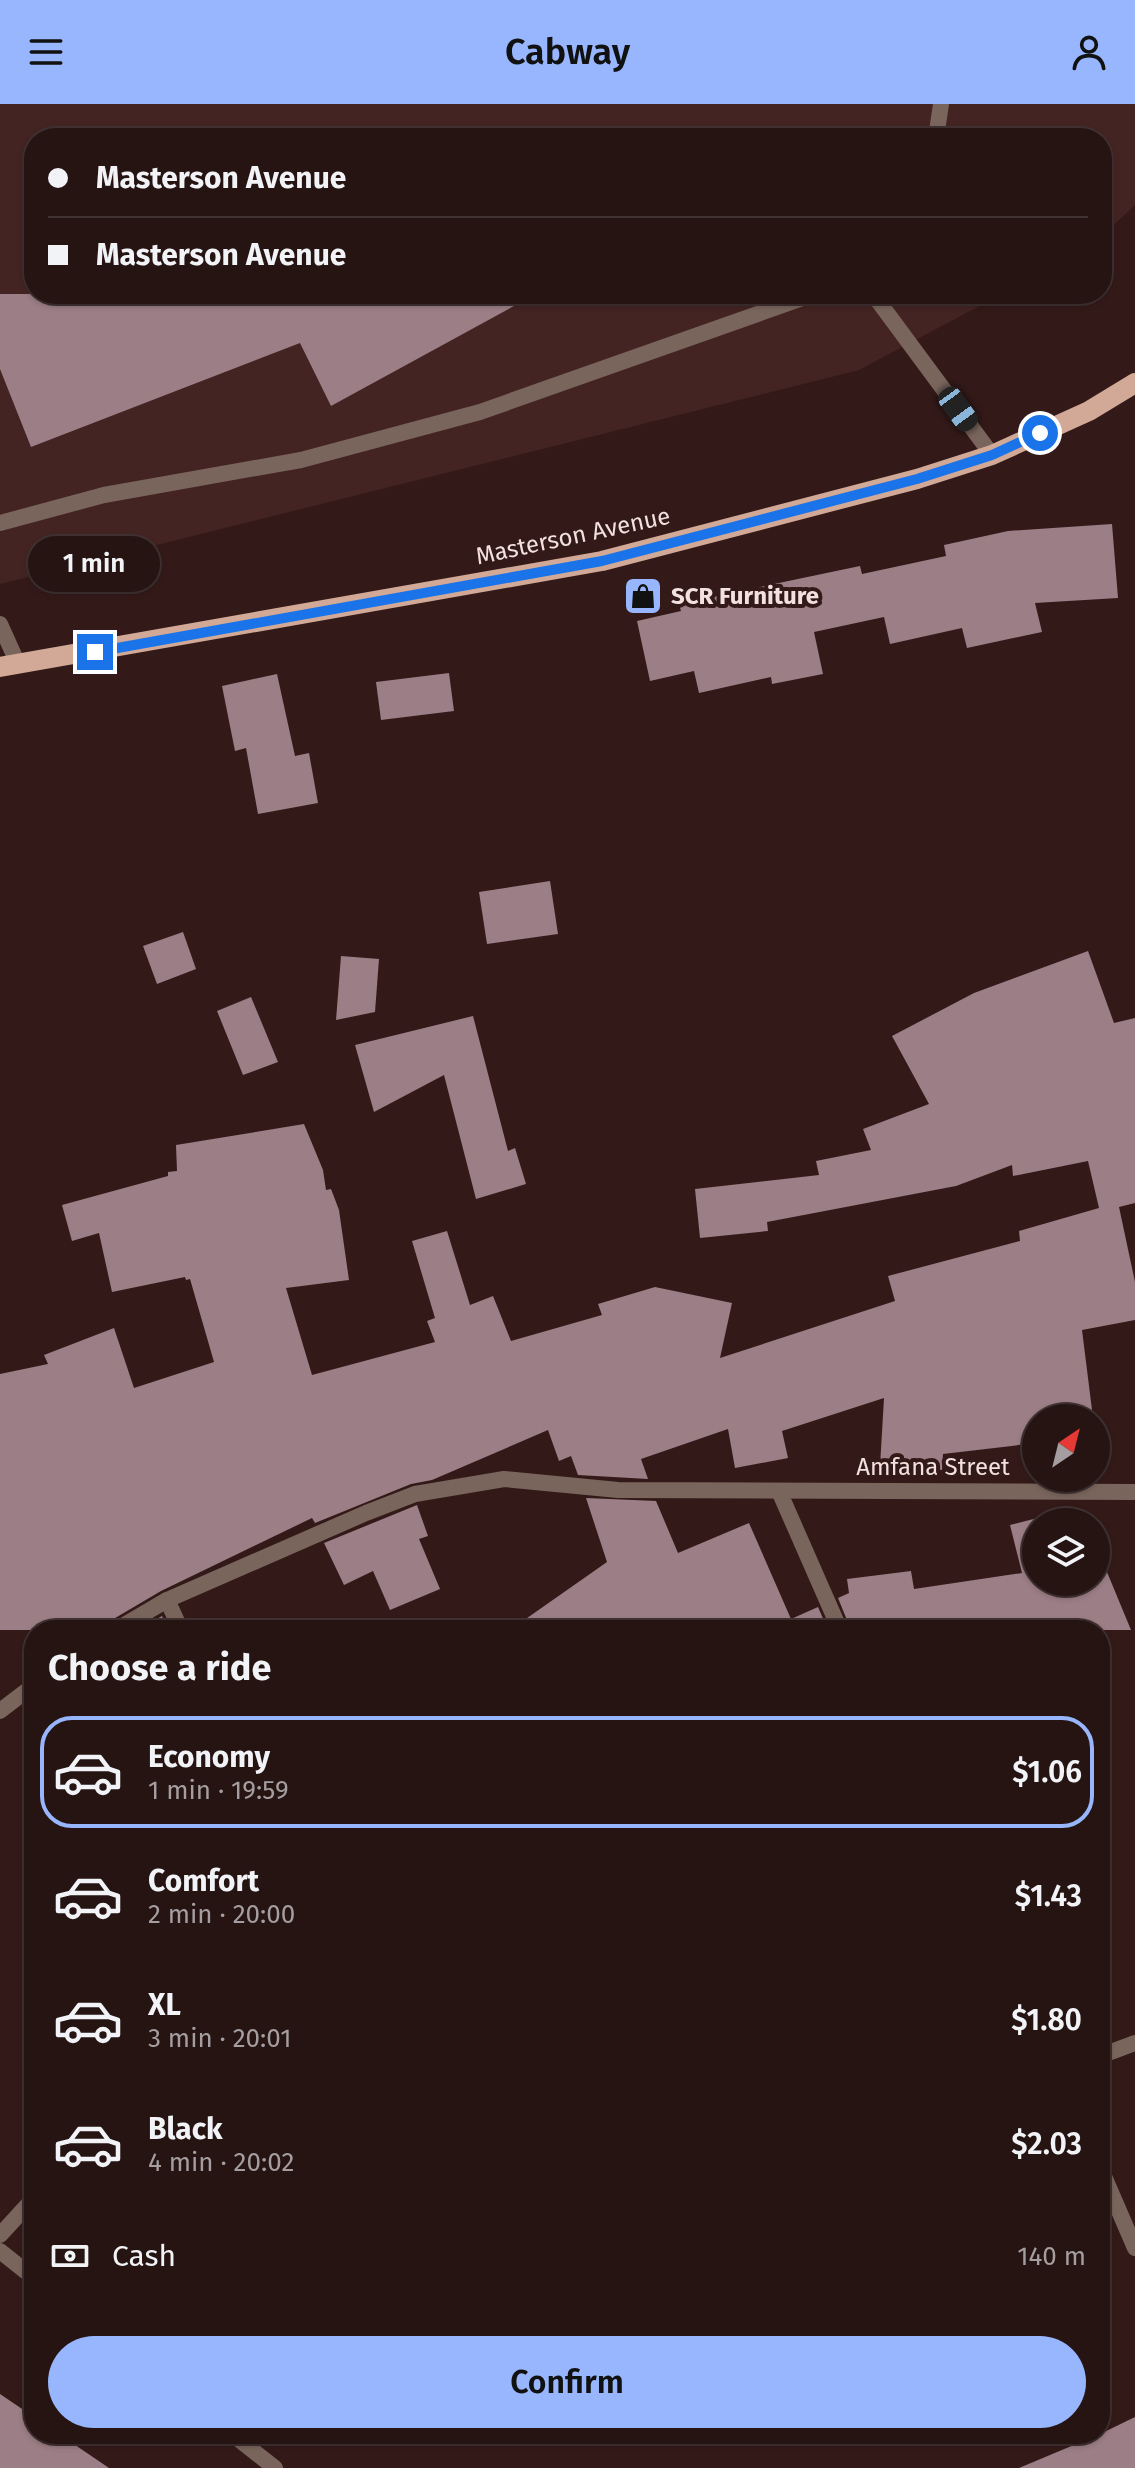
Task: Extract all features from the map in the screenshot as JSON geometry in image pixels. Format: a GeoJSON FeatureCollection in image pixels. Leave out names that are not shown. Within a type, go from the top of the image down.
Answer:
{"type":"FeatureCollection","features":[{"type":"Feature","properties":{"kind":"main road","name":"Masterson Avenue"},"geometry":{"type":"LineString","coordinates":[[9,666],[602,561],[917,479],[992,455],[1089,411],[1135,383]]}},
{"type":"Feature","properties":{"kind":"street"},"geometry":{"type":"LineString","coordinates":[[937,128],[941,104]]}},
{"type":"Feature","properties":{"kind":"street"},"geometry":{"type":"LineString","coordinates":[[0,523],[104,495],[301,460],[480,412],[786,304]]}},
{"type":"Feature","properties":{"kind":"street"},"geometry":{"type":"LineString","coordinates":[[880,304],[992,455]]}},
{"type":"Feature","properties":{"kind":"street"},"geometry":{"type":"LineString","coordinates":[[0,624],[9,666]]}},
{"type":"Feature","properties":{"kind":"street","name":"Amfana Street"},"geometry":{"type":"LineString","coordinates":[[133,1620],[167,1600],[415,1494],[504,1479],[618,1490],[1135,1492]]}},
{"type":"Feature","properties":{"kind":"street"},"geometry":{"type":"LineString","coordinates":[[779,1491],[836,1620]]}},
{"type":"Feature","properties":{"kind":"street"},"geometry":{"type":"LineString","coordinates":[[167,1600],[176,1620]]}},
{"type":"Feature","properties":{"kind":"street"},"geometry":{"type":"LineString","coordinates":[[0,1711],[24,1693]]}},
{"type":"Feature","properties":{"kind":"street"},"geometry":{"type":"LineString","coordinates":[[1110,2052],[1135,2043]]}},
{"type":"Feature","properties":{"kind":"street"},"geometry":{"type":"LineString","coordinates":[[1110,2190],[1135,2247]]}},
{"type":"Feature","properties":{"kind":"street"},"geometry":{"type":"LineString","coordinates":[[0,2235],[24,2209]]}},
{"type":"Feature","properties":{"kind":"street"},"geometry":{"type":"LineString","coordinates":[[0,2251],[24,2270]]}},
{"type":"Feature","properties":{"kind":"street"},"geometry":{"type":"LineString","coordinates":[[245,2444],[275,2468]]}},
{"type":"Feature","properties":{"kind":"shaded area"},"geometry":{"type":"Polygon","coordinates":[[[0,104],[1135,104],[1135,205],[1112,227],[1112,128],[24,128],[24,304],[983,304],[859,370],[0,584],[0,104]]]}},
{"type":"Feature","properties":{"kind":"building"},"geometry":{"type":"Polygon","coordinates":[[[0,294],[24,294],[24,304],[518,304],[331,406],[300,343],[31,447],[0,369],[0,294]]]}},
{"type":"Feature","properties":{"kind":"building"},"geometry":{"type":"Polygon","coordinates":[[[1112,524],[1118,598],[1035,603],[1042,632],[967,648],[962,628],[890,644],[884,617],[814,632],[823,674],[772,684],[771,677],[699,693],[694,671],[650,681],[637,621],[681,611],[679,604],[860,566],[862,574],[946,556],[944,545],[1008,531],[1112,524]]]}},
{"type":"Feature","properties":{"kind":"building"},"geometry":{"type":"Polygon","coordinates":[[[449,673],[454,711],[381,720],[376,682],[449,673]]]}},
{"type":"Feature","properties":{"kind":"building"},"geometry":{"type":"Polygon","coordinates":[[[277,674],[295,756],[309,753],[318,803],[258,814],[246,748],[235,751],[222,686],[277,674]]]}},
{"type":"Feature","properties":{"kind":"building"},"geometry":{"type":"Polygon","coordinates":[[[550,881],[558,934],[487,944],[479,892],[550,881]]]}},
{"type":"Feature","properties":{"kind":"building"},"geometry":{"type":"Polygon","coordinates":[[[183,932],[196,969],[157,984],[143,946],[183,932]]]}},
{"type":"Feature","properties":{"kind":"building"},"geometry":{"type":"Polygon","coordinates":[[[1088,951],[1114,1023],[1135,1018],[1135,1203],[1119,1207],[1135,1282],[1135,1320],[1082,1330],[1091,1404],[1022,1404],[1022,1445],[943,1454],[942,1470],[880,1466],[884,1398],[782,1431],[788,1458],[735,1468],[728,1429],[641,1459],[648,1479],[578,1475],[571,1456],[559,1461],[548,1430],[432,1480],[411,1484],[315,1523],[312,1518],[161,1591],[112,1620],[24,1620],[24,1630],[0,1630],[0,1374],[48,1364],[44,1355],[114,1328],[134,1388],[214,1362],[190,1279],[186,1280],[185,1277],[112,1292],[99,1233],[72,1241],[62,1205],[168,1176],[168,1172],[177,1171],[176,1145],[304,1124],[323,1170],[326,1190],[331,1189],[339,1210],[349,1280],[286,1288],[312,1375],[435,1342],[427,1321],[435,1318],[412,1241],[447,1231],[470,1305],[493,1296],[511,1341],[602,1315],[598,1304],[655,1287],[732,1303],[720,1358],[895,1301],[888,1276],[1020,1241],[1019,1231],[1099,1208],[1088,1161],[1013,1176],[1012,1165],[956,1186],[767,1222],[768,1231],[700,1238],[695,1189],[819,1175],[816,1161],[871,1150],[863,1129],[929,1104],[892,1036],[974,993],[1088,951]]]}},
{"type":"Feature","properties":{"kind":"building"},"geometry":{"type":"Polygon","coordinates":[[[341,956],[379,959],[375,1012],[336,1020],[341,956]]]}},
{"type":"Feature","properties":{"kind":"building"},"geometry":{"type":"Polygon","coordinates":[[[251,997],[278,1062],[243,1075],[217,1011],[251,997]]]}},
{"type":"Feature","properties":{"kind":"building"},"geometry":{"type":"Polygon","coordinates":[[[473,1016],[508,1151],[515,1148],[526,1184],[476,1199],[444,1075],[374,1112],[355,1045],[473,1016]]]}},
{"type":"Feature","properties":{"kind":"building"},"geometry":{"type":"Polygon","coordinates":[[[586,1498],[656,1501],[678,1553],[749,1523],[791,1619],[818,1607],[824,1620],[524,1620],[607,1562],[586,1498]]]}},
{"type":"Feature","properties":{"kind":"building"},"geometry":{"type":"Polygon","coordinates":[[[417,1505],[428,1536],[419,1539],[440,1589],[390,1610],[373,1571],[344,1585],[324,1543],[417,1505]]]}},
{"type":"Feature","properties":{"kind":"building"},"geometry":{"type":"Polygon","coordinates":[[[1022,1522],[1022,1573],[1010,1525],[1022,1522]]]}},
{"type":"Feature","properties":{"kind":"building"},"geometry":{"type":"Polygon","coordinates":[[[911,1571],[914,1589],[1022,1573],[1022,1596],[1110,1596],[1110,1579],[1131,1630],[1110,1630],[1110,1620],[847,1620],[838,1598],[849,1593],[847,1579],[911,1571]]]}},
{"type":"Feature","properties":{"kind":"building"},"geometry":{"type":"Polygon","coordinates":[[[0,2394],[24,2410],[24,2444],[74,2444],[109,2468],[0,2468],[0,2394]]]}},
{"type":"Feature","properties":{"kind":"building"},"geometry":{"type":"Polygon","coordinates":[[[1135,2417],[1135,2468],[1019,2468],[1076,2444],[1110,2444],[1110,2429],[1135,2417]]]}},
{"type":"Feature","properties":{"kind":"place","name":"SCR Furniture"},"geometry":{"type":"Point","coordinates":[643,596]}},
{"type":"Feature","properties":{"kind":"route"},"geometry":{"type":"LineString","coordinates":[[95,652],[602,561],[917,479],[992,455],[1040,433]]}}]}
